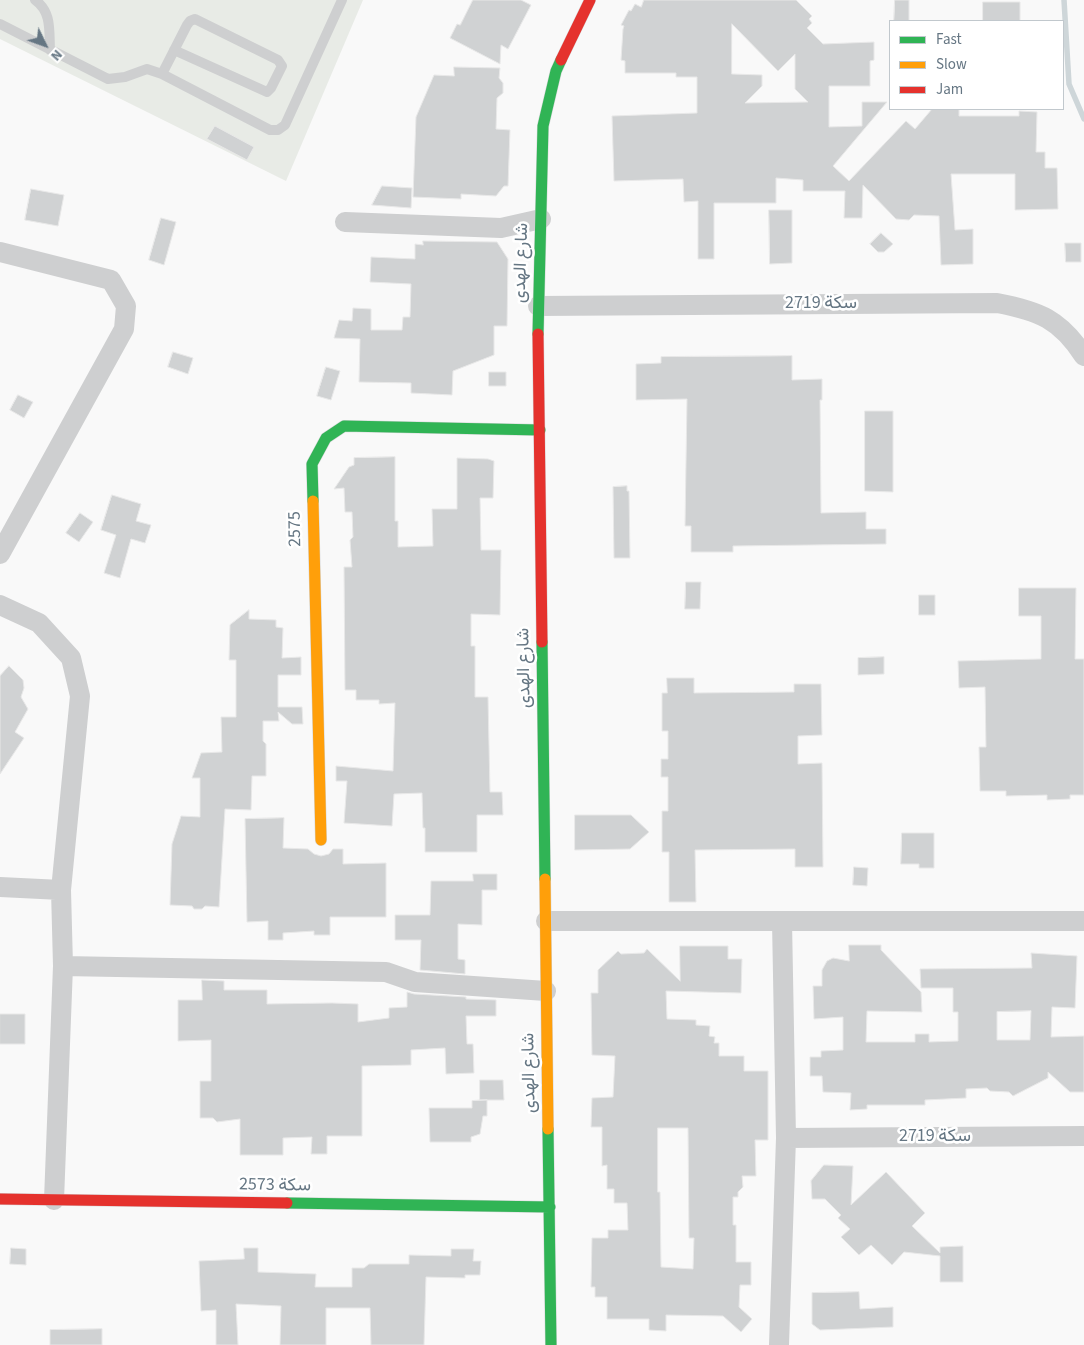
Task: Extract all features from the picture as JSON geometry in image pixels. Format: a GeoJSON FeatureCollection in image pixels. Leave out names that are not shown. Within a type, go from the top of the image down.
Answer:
{"type":"FeatureCollection","features":[{"type":"Feature","properties":{"kind":"street","name":"شارع الهدى"},"geometry":{"type":"LineString","coordinates":[[551,1345],[538,306],[543,126],[556,71],[590,0]]}},
{"type":"Feature","properties":{"kind":"street"},"geometry":{"type":"LineString","coordinates":[[345,222],[501,228],[541,219]]}},
{"type":"Feature","properties":{"kind":"street"},"geometry":{"type":"LineString","coordinates":[[0,252],[111,280],[126,306],[124,329],[0,554]]}},
{"type":"Feature","properties":{"kind":"street","name":"سكة 2719"},"geometry":{"type":"LineString","coordinates":[[538,306],[997,304],[1026,308],[1054,321],[1074,341],[1084,356]]}},
{"type":"Feature","properties":{"kind":"street","name":"2575"},"geometry":{"type":"LineString","coordinates":[[321,840],[312,464],[326,438],[344,426],[540,430]]}},
{"type":"Feature","properties":{"kind":"street"},"geometry":{"type":"LineString","coordinates":[[0,605],[39,623],[71,658],[80,696],[61,890],[64,966],[54,1200]]}},
{"type":"Feature","properties":{"kind":"street"},"geometry":{"type":"LineString","coordinates":[[0,887],[61,890]]}},
{"type":"Feature","properties":{"kind":"street"},"geometry":{"type":"LineString","coordinates":[[546,921],[1084,921]]}},
{"type":"Feature","properties":{"kind":"street"},"geometry":{"type":"LineString","coordinates":[[779,1345],[786,1138],[782,921]]}},
{"type":"Feature","properties":{"kind":"street"},"geometry":{"type":"LineString","coordinates":[[64,966],[386,972],[415,982],[546,991]]}},
{"type":"Feature","properties":{"kind":"street","name":"سكة 2719"},"geometry":{"type":"LineString","coordinates":[[786,1138],[1084,1136]]}},
{"type":"Feature","properties":{"kind":"street","name":"سكة 2573"},"geometry":{"type":"LineString","coordinates":[[0,1199],[550,1207]]}},
{"type":"Feature","properties":{"kind":"lane"},"geometry":{"type":"LineString","coordinates":[[35,0],[42,5],[48,18],[50,50]]}},
{"type":"Feature","properties":{"kind":"lane"},"geometry":{"type":"LineString","coordinates":[[0,24],[108,79],[125,77],[147,69],[162,74],[270,130],[278,130],[285,125],[342,0]]}},
{"type":"Feature","properties":{"kind":"lane"},"geometry":{"type":"LineString","coordinates":[[162,74],[174,50],[187,26],[190,21],[195,19],[278,60],[282,66],[271,88],[266,92],[174,50]]}},
{"type":"Feature","properties":{"kind":"shaded area"},"geometry":{"type":"Polygon","coordinates":[[[0,0],[363,0],[286,181],[0,39],[0,0]]]}},
{"type":"Feature","properties":{"kind":"building"},"geometry":{"type":"Polygon","coordinates":[[[473,0],[521,0],[531,5],[508,49],[501,45],[500,64],[450,38],[457,24],[460,25],[473,0]]]}},
{"type":"Feature","properties":{"kind":"building"},"geometry":{"type":"Polygon","coordinates":[[[644,0],[796,0],[812,16],[809,19],[812,23],[807,28],[823,44],[874,42],[874,60],[870,61],[870,86],[829,86],[829,127],[862,126],[862,102],[887,102],[833,166],[849,181],[906,121],[915,129],[931,110],[959,110],[959,116],[1019,116],[1019,111],[1037,112],[1036,152],[1045,152],[1045,168],[1057,168],[1058,209],[1015,210],[1015,174],[951,174],[955,230],[973,229],[973,264],[941,265],[939,216],[914,215],[909,220],[896,219],[863,185],[862,218],[844,218],[845,191],[803,191],[803,180],[776,178],[776,203],[714,203],[714,259],[698,259],[698,201],[684,202],[683,179],[614,181],[612,116],[697,113],[697,77],[676,77],[676,73],[625,73],[625,61],[621,60],[624,26],[621,25],[629,10],[631,11],[635,4],[641,7],[644,0]],[[732,24],[732,74],[762,75],[762,86],[745,103],[808,102],[795,89],[795,54],[778,71],[732,24]]]}},
{"type":"Feature","properties":{"kind":"building"},"geometry":{"type":"Polygon","coordinates":[[[895,0],[909,0],[909,20],[894,20],[895,0]]]}},
{"type":"Feature","properties":{"kind":"building"},"geometry":{"type":"Polygon","coordinates":[[[983,2],[1020,2],[1020,20],[983,20],[983,2]]]}},
{"type":"Feature","properties":{"kind":"building"},"geometry":{"type":"Polygon","coordinates":[[[454,67],[500,68],[499,78],[503,83],[503,93],[497,98],[496,129],[510,130],[508,186],[504,186],[496,196],[461,194],[461,199],[413,197],[416,117],[434,75],[454,76],[454,67]]]}},
{"type":"Feature","properties":{"kind":"building"},"geometry":{"type":"Polygon","coordinates":[[[215,126],[254,147],[247,160],[207,139],[215,126]]]}},
{"type":"Feature","properties":{"kind":"building"},"geometry":{"type":"Polygon","coordinates":[[[382,186],[412,188],[411,208],[372,205],[382,186]]]}},
{"type":"Feature","properties":{"kind":"building"},"geometry":{"type":"Polygon","coordinates":[[[31,189],[64,195],[58,226],[25,220],[31,189]]]}},
{"type":"Feature","properties":{"kind":"building"},"geometry":{"type":"Polygon","coordinates":[[[769,210],[792,210],[792,263],[770,264],[769,210]]]}},
{"type":"Feature","properties":{"kind":"building"},"geometry":{"type":"Polygon","coordinates":[[[161,218],[176,222],[164,265],[149,260],[161,218]]]}},
{"type":"Feature","properties":{"kind":"building"},"geometry":{"type":"Polygon","coordinates":[[[881,233],[893,244],[884,252],[878,252],[870,244],[881,233]]]}},
{"type":"Feature","properties":{"kind":"building"},"geometry":{"type":"Polygon","coordinates":[[[423,241],[497,242],[508,259],[507,326],[494,326],[494,355],[453,371],[452,395],[411,393],[411,383],[359,382],[360,339],[334,338],[339,320],[352,321],[353,308],[371,309],[371,330],[402,330],[403,317],[410,317],[411,284],[370,282],[371,257],[415,259],[415,244],[423,245],[423,241]]]}},
{"type":"Feature","properties":{"kind":"building"},"geometry":{"type":"Polygon","coordinates":[[[1065,243],[1081,243],[1081,262],[1066,262],[1065,243]]]}},
{"type":"Feature","properties":{"kind":"building"},"geometry":{"type":"Polygon","coordinates":[[[173,352],[193,358],[188,374],[168,367],[173,352]]]}},
{"type":"Feature","properties":{"kind":"building"},"geometry":{"type":"Polygon","coordinates":[[[792,356],[792,380],[822,379],[822,400],[820,400],[821,513],[866,512],[866,529],[886,529],[886,544],[733,546],[733,552],[691,552],[691,526],[685,526],[687,399],[636,400],[636,364],[661,363],[661,357],[792,356]]]}},
{"type":"Feature","properties":{"kind":"building"},"geometry":{"type":"Polygon","coordinates":[[[326,367],[340,371],[331,400],[317,396],[326,367]]]}},
{"type":"Feature","properties":{"kind":"building"},"geometry":{"type":"Polygon","coordinates":[[[489,372],[506,372],[506,386],[489,386],[489,372]]]}},
{"type":"Feature","properties":{"kind":"building"},"geometry":{"type":"Polygon","coordinates":[[[18,395],[33,402],[24,418],[10,410],[18,395]]]}},
{"type":"Feature","properties":{"kind":"building"},"geometry":{"type":"Polygon","coordinates":[[[865,411],[893,411],[893,492],[865,491],[865,411]]]}},
{"type":"Feature","properties":{"kind":"building"},"geometry":{"type":"Polygon","coordinates":[[[395,457],[395,521],[398,521],[398,547],[433,546],[432,509],[457,509],[457,458],[488,459],[494,461],[493,498],[480,498],[481,550],[501,550],[500,615],[471,614],[471,646],[475,646],[475,697],[488,697],[490,792],[502,792],[503,815],[477,815],[477,852],[425,852],[422,793],[394,794],[392,826],[344,823],[347,781],[336,781],[336,766],[393,771],[395,703],[379,704],[379,700],[356,700],[356,690],[345,690],[344,567],[352,567],[350,540],[353,537],[352,512],[345,512],[344,488],[334,489],[349,467],[354,465],[354,458],[395,457]]]}},
{"type":"Feature","properties":{"kind":"building"},"geometry":{"type":"Polygon","coordinates":[[[627,486],[627,491],[629,491],[630,558],[614,558],[613,487],[627,486]]]}},
{"type":"Feature","properties":{"kind":"building"},"geometry":{"type":"Polygon","coordinates":[[[112,495],[141,504],[136,521],[151,525],[145,543],[131,539],[120,578],[104,573],[116,535],[101,530],[112,495]]]}},
{"type":"Feature","properties":{"kind":"building"},"geometry":{"type":"Polygon","coordinates":[[[80,513],[93,522],[79,542],[66,533],[80,513]]]}},
{"type":"Feature","properties":{"kind":"building"},"geometry":{"type":"Polygon","coordinates":[[[686,582],[701,582],[700,609],[685,609],[686,582]]]}},
{"type":"Feature","properties":{"kind":"building"},"geometry":{"type":"Polygon","coordinates":[[[1019,588],[1076,588],[1075,659],[1084,659],[1084,795],[1070,795],[1070,799],[1047,800],[1047,795],[1006,796],[1006,791],[980,791],[979,747],[986,747],[985,687],[959,688],[958,661],[1041,659],[1041,616],[1019,616],[1019,588]]]}},
{"type":"Feature","properties":{"kind":"building"},"geometry":{"type":"Polygon","coordinates":[[[919,595],[935,595],[935,615],[919,615],[919,595]]]}},
{"type":"Feature","properties":{"kind":"building"},"geometry":{"type":"Polygon","coordinates":[[[249,610],[249,619],[276,620],[276,627],[283,628],[282,658],[301,657],[301,675],[278,675],[278,707],[302,707],[303,724],[292,724],[278,712],[279,721],[263,721],[263,741],[266,744],[266,776],[252,776],[251,810],[225,809],[219,907],[205,906],[202,909],[194,909],[192,906],[170,905],[172,844],[181,816],[200,817],[200,778],[192,778],[201,753],[222,752],[221,717],[236,717],[236,660],[229,660],[230,625],[249,610]]]}},
{"type":"Feature","properties":{"kind":"building"},"geometry":{"type":"Polygon","coordinates":[[[884,657],[884,674],[858,675],[858,658],[884,657]]]}},
{"type":"Feature","properties":{"kind":"building"},"geometry":{"type":"Polygon","coordinates":[[[9,666],[23,680],[24,688],[21,697],[28,709],[15,732],[24,738],[0,774],[0,676],[9,666]]]}},
{"type":"Feature","properties":{"kind":"building"},"geometry":{"type":"Polygon","coordinates":[[[667,678],[694,678],[694,693],[794,692],[794,684],[821,684],[822,735],[798,736],[798,764],[822,763],[823,867],[795,867],[795,849],[695,850],[696,902],[669,902],[669,852],[662,852],[662,811],[668,811],[668,777],[661,777],[661,759],[668,759],[668,731],[662,731],[662,693],[667,693],[667,678]]]}},
{"type":"Feature","properties":{"kind":"building"},"geometry":{"type":"Polygon","coordinates":[[[575,815],[631,815],[649,832],[630,849],[575,850],[575,815]]]}},
{"type":"Feature","properties":{"kind":"building"},"geometry":{"type":"Polygon","coordinates":[[[284,818],[283,848],[308,849],[314,854],[321,856],[329,854],[333,849],[343,849],[343,864],[386,863],[386,917],[330,917],[330,935],[314,935],[314,931],[283,933],[283,940],[268,940],[268,921],[247,922],[245,819],[284,818]]]}},
{"type":"Feature","properties":{"kind":"building"},"geometry":{"type":"Polygon","coordinates":[[[902,833],[934,833],[934,868],[919,868],[919,864],[901,864],[902,833]]]}},
{"type":"Feature","properties":{"kind":"building"},"geometry":{"type":"Polygon","coordinates":[[[854,867],[868,868],[867,886],[853,885],[854,867]]]}},
{"type":"Feature","properties":{"kind":"building"},"geometry":{"type":"Polygon","coordinates":[[[473,874],[497,874],[497,890],[482,890],[482,925],[458,924],[458,959],[465,960],[465,974],[420,970],[421,940],[395,940],[395,915],[430,915],[431,881],[473,881],[473,874]]]}},
{"type":"Feature","properties":{"kind":"building"},"geometry":{"type":"Polygon","coordinates":[[[849,945],[881,945],[881,950],[921,992],[922,1012],[867,1011],[866,1042],[915,1042],[915,1034],[929,1034],[929,1042],[958,1041],[958,1012],[953,1012],[953,988],[921,988],[920,969],[1032,968],[1031,953],[1077,956],[1075,1008],[1052,1007],[1051,1037],[1084,1036],[1084,1092],[1070,1092],[1048,1072],[1048,1078],[1013,1096],[1009,1092],[990,1091],[987,1088],[966,1089],[966,1098],[925,1100],[925,1105],[867,1105],[867,1109],[850,1110],[851,1093],[823,1092],[822,1076],[810,1076],[810,1057],[821,1057],[821,1051],[843,1050],[843,1017],[814,1019],[813,986],[822,986],[822,970],[827,961],[833,958],[849,961],[849,945]],[[1031,1011],[997,1012],[997,1040],[1030,1040],[1031,1011]]]}},
{"type":"Feature","properties":{"kind":"building"},"geometry":{"type":"Polygon","coordinates":[[[680,946],[728,946],[728,959],[742,959],[741,993],[666,991],[667,1019],[696,1020],[696,1025],[710,1026],[709,1036],[715,1037],[714,1043],[719,1043],[719,1056],[744,1056],[744,1071],[768,1071],[768,1140],[755,1140],[756,1176],[742,1176],[743,1187],[738,1192],[738,1197],[733,1197],[733,1225],[736,1225],[736,1262],[751,1262],[751,1285],[740,1285],[739,1307],[752,1319],[741,1332],[723,1316],[666,1315],[666,1331],[649,1330],[649,1319],[607,1319],[607,1297],[595,1297],[595,1287],[591,1287],[592,1238],[608,1238],[608,1230],[628,1230],[627,1203],[614,1203],[614,1189],[607,1189],[607,1165],[602,1166],[602,1127],[591,1127],[592,1098],[613,1097],[615,1056],[592,1055],[591,993],[598,993],[598,970],[618,951],[621,954],[644,953],[647,949],[680,981],[680,946]],[[658,1128],[661,1267],[693,1269],[694,1238],[689,1238],[688,1128],[658,1128]]]}},
{"type":"Feature","properties":{"kind":"building"},"geometry":{"type":"Polygon","coordinates":[[[202,980],[224,981],[224,990],[267,990],[267,1004],[358,1004],[358,1022],[389,1018],[389,1008],[407,1007],[407,992],[466,997],[466,999],[496,1000],[496,1016],[466,1016],[467,1044],[473,1044],[474,1073],[446,1074],[445,1048],[411,1050],[411,1065],[362,1066],[362,1136],[327,1136],[327,1154],[311,1154],[312,1137],[283,1138],[283,1155],[240,1155],[240,1119],[217,1122],[213,1118],[200,1118],[200,1081],[211,1081],[211,1040],[178,1041],[178,1000],[202,1000],[202,980]]]}},
{"type":"Feature","properties":{"kind":"building"},"geometry":{"type":"Polygon","coordinates":[[[0,1014],[25,1014],[25,1044],[0,1044],[0,1014]]]}},
{"type":"Feature","properties":{"kind":"building"},"geometry":{"type":"Polygon","coordinates":[[[480,1080],[503,1080],[504,1100],[480,1100],[480,1080]]]}},
{"type":"Feature","properties":{"kind":"building"},"geometry":{"type":"Polygon","coordinates":[[[487,1100],[487,1116],[483,1116],[480,1134],[471,1137],[471,1142],[430,1142],[429,1108],[472,1108],[472,1101],[487,1100]]]}},
{"type":"Feature","properties":{"kind":"building"},"geometry":{"type":"Polygon","coordinates":[[[824,1165],[853,1166],[851,1205],[886,1172],[925,1213],[912,1226],[940,1253],[940,1247],[963,1246],[963,1282],[940,1282],[940,1256],[904,1252],[892,1265],[871,1245],[859,1255],[841,1237],[850,1229],[838,1218],[841,1215],[825,1199],[812,1199],[811,1181],[824,1165]]]}},
{"type":"Feature","properties":{"kind":"building"},"geometry":{"type":"Polygon","coordinates":[[[11,1248],[26,1249],[26,1265],[10,1264],[11,1248]]]}},
{"type":"Feature","properties":{"kind":"building"},"geometry":{"type":"Polygon","coordinates":[[[244,1248],[258,1248],[258,1272],[316,1274],[315,1287],[352,1287],[352,1268],[364,1268],[369,1264],[409,1264],[409,1255],[451,1256],[451,1249],[474,1249],[473,1261],[481,1261],[480,1275],[465,1275],[465,1278],[426,1277],[424,1345],[371,1345],[370,1308],[326,1308],[326,1345],[280,1345],[281,1306],[236,1304],[238,1345],[216,1345],[216,1310],[201,1311],[199,1261],[244,1259],[244,1248]]]}},
{"type":"Feature","properties":{"kind":"building"},"geometry":{"type":"Polygon","coordinates":[[[859,1292],[860,1309],[893,1307],[893,1327],[820,1330],[812,1324],[812,1293],[859,1292]]]}},
{"type":"Feature","properties":{"kind":"building"},"geometry":{"type":"Polygon","coordinates":[[[102,1329],[102,1345],[50,1345],[50,1330],[102,1329]]]}},
{"type":"Feature","properties":{"kind":"waterway"},"geometry":{"type":"LineString","coordinates":[[1064,0],[1069,84],[1084,119]]}},
{"type":"Feature","properties":{"kind":"traffic: fast"},"geometry":{"type":"LineString","coordinates":[[538,334],[543,126],[556,71],[561,60]]}},
{"type":"Feature","properties":{"kind":"traffic: fast"},"geometry":{"type":"LineString","coordinates":[[313,501],[312,464],[326,438],[344,426],[540,430]]}},
{"type":"Feature","properties":{"kind":"traffic: fast"},"geometry":{"type":"LineString","coordinates":[[542,642],[545,879]]}},
{"type":"Feature","properties":{"kind":"traffic: fast"},"geometry":{"type":"LineString","coordinates":[[548,1129],[551,1345]]}},
{"type":"Feature","properties":{"kind":"traffic: fast"},"geometry":{"type":"LineString","coordinates":[[287,1203],[550,1207]]}},
{"type":"Feature","properties":{"kind":"traffic: slow"},"geometry":{"type":"LineString","coordinates":[[313,501],[321,840]]}},
{"type":"Feature","properties":{"kind":"traffic: slow"},"geometry":{"type":"LineString","coordinates":[[545,879],[548,1129]]}},
{"type":"Feature","properties":{"kind":"traffic: jam"},"geometry":{"type":"LineString","coordinates":[[561,60],[590,0]]}},
{"type":"Feature","properties":{"kind":"traffic: jam"},"geometry":{"type":"LineString","coordinates":[[538,334],[542,642]]}},
{"type":"Feature","properties":{"kind":"traffic: jam"},"geometry":{"type":"LineString","coordinates":[[0,1199],[287,1203]]}}]}
